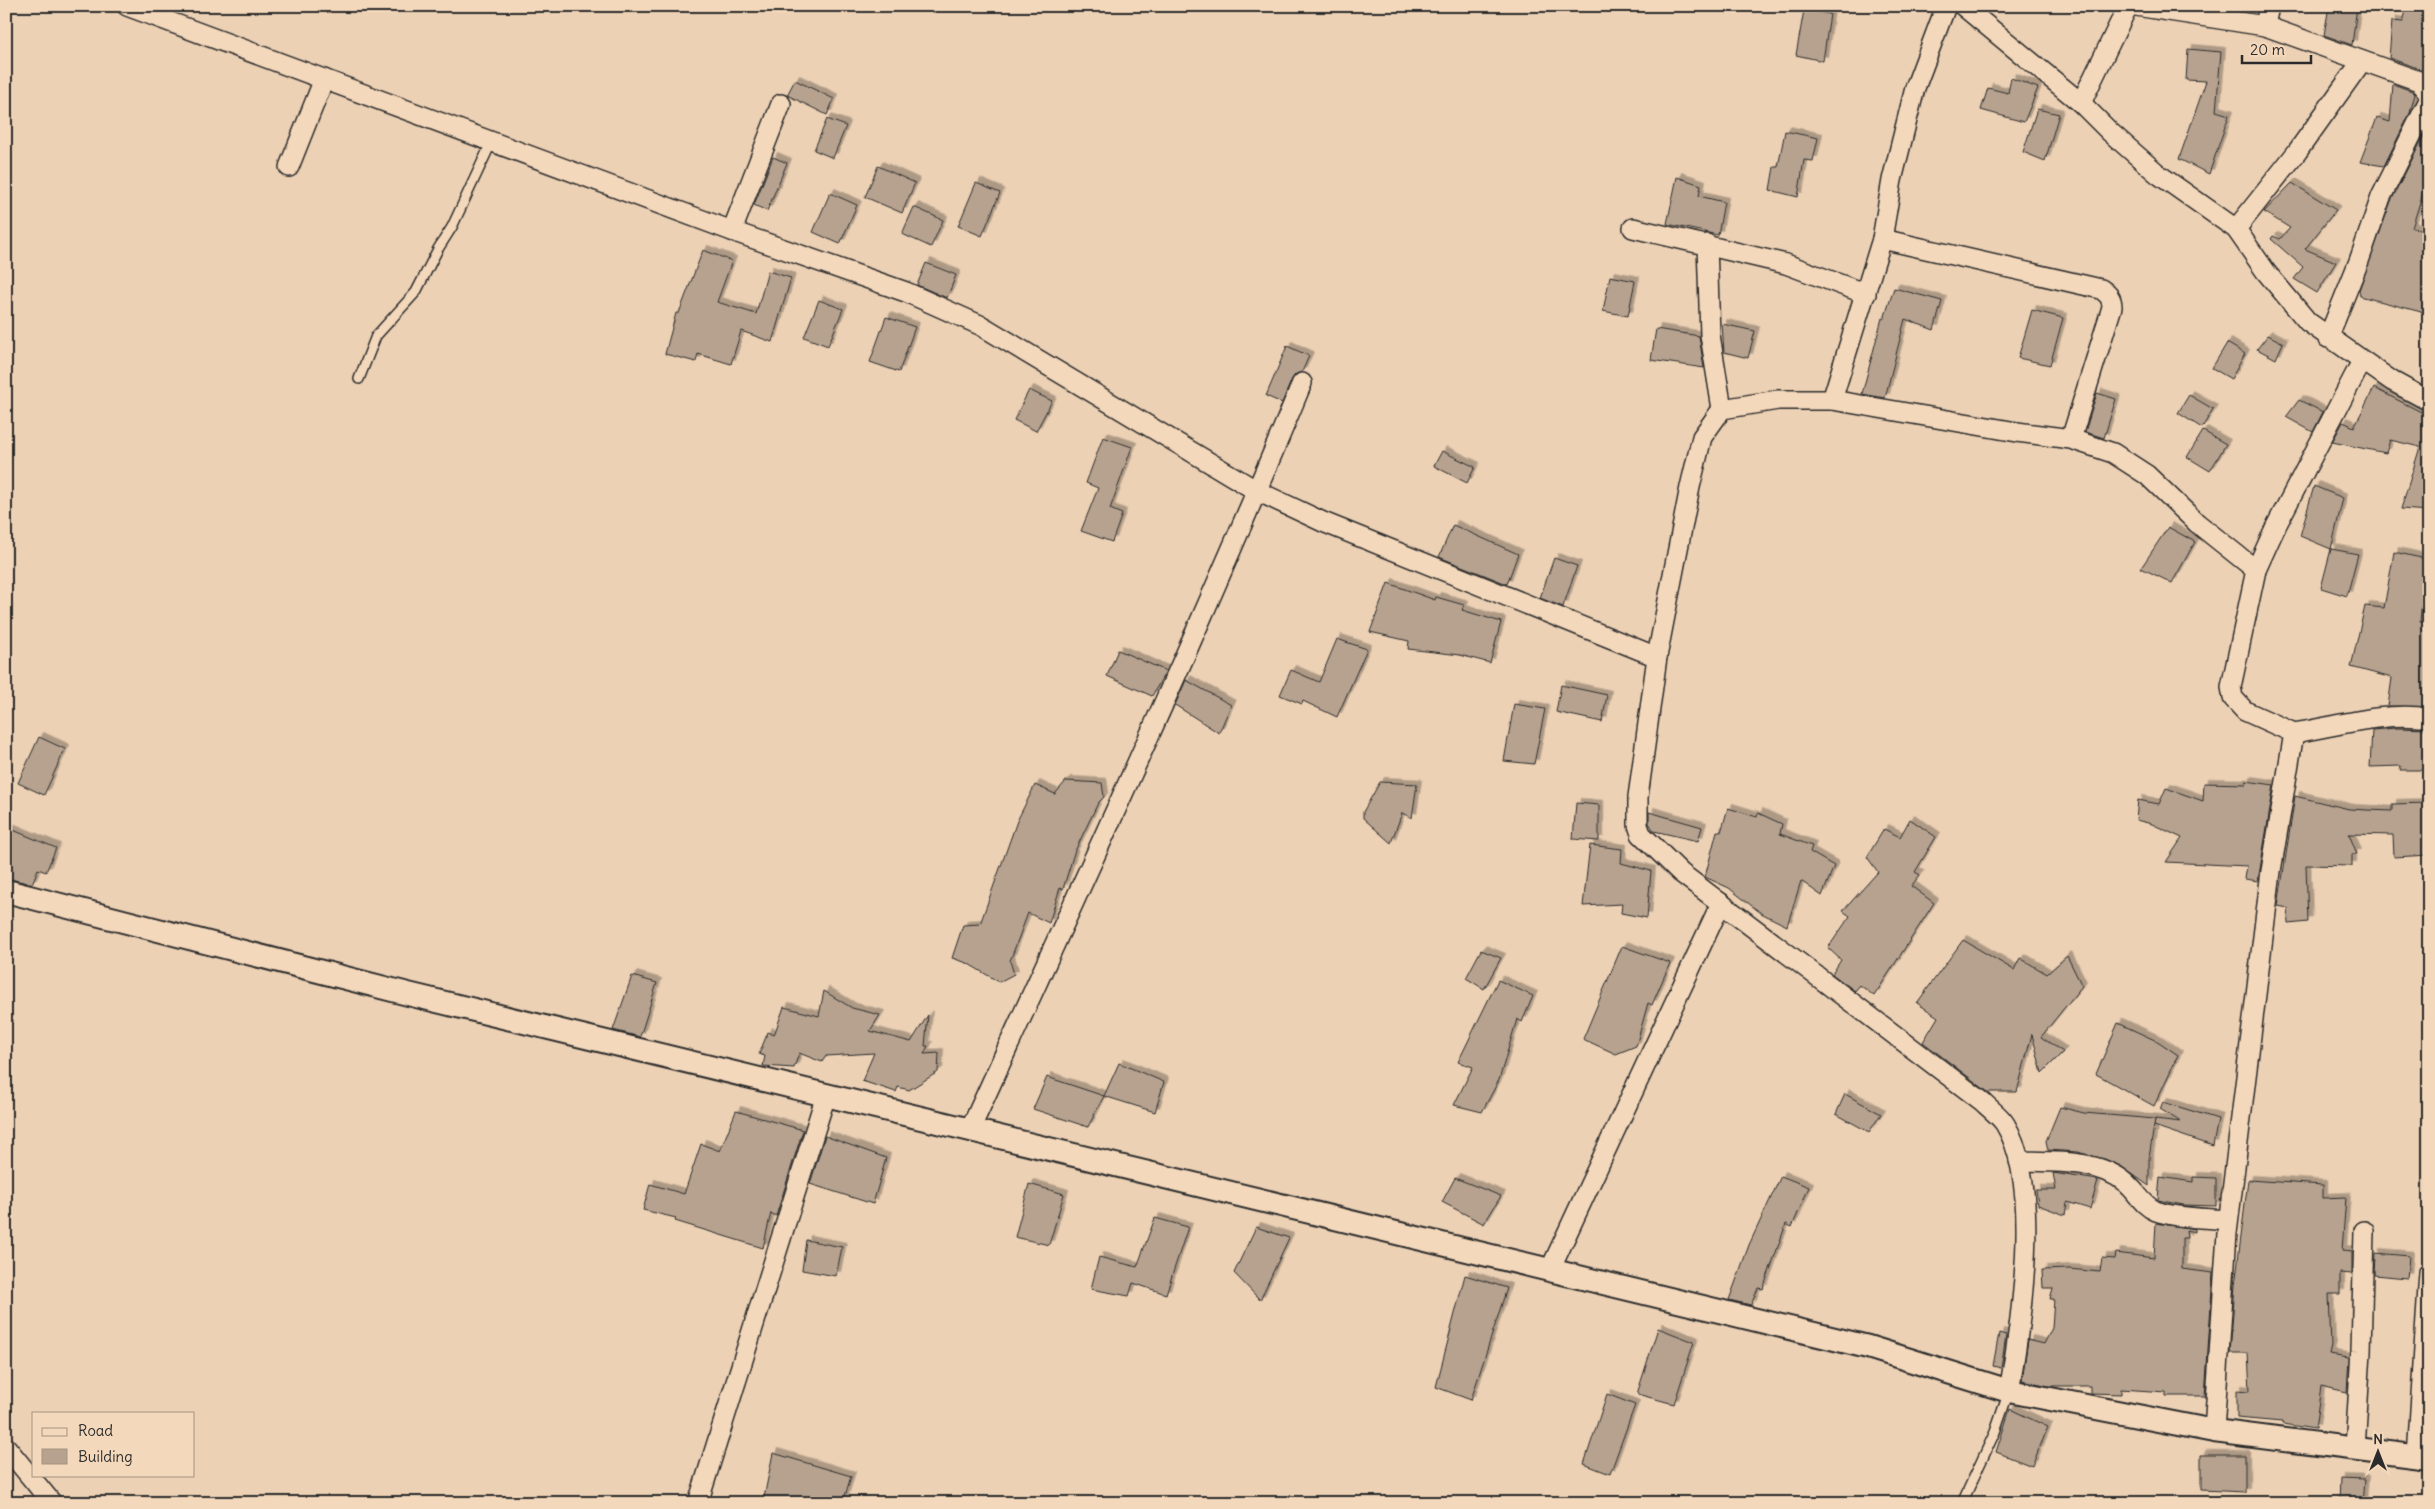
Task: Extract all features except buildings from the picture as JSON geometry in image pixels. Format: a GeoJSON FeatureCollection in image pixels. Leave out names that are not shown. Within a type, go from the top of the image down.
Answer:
{"type":"FeatureCollection","features":[{"type":"Feature","properties":{"kind":"street"},"geometry":{"type":"LineString","coordinates":[[126,6],[492,140],[732,231],[906,292],[982,326],[1257,491],[1323,522],[1657,657]]}},
{"type":"Feature","properties":{"kind":"street"},"geometry":{"type":"LineString","coordinates":[[1832,400],[1882,239],[1892,180],[1915,88],[1946,6]]}},
{"type":"Feature","properties":{"kind":"street"},"geometry":{"type":"LineString","coordinates":[[1963,6],[2081,102],[2110,132],[2158,174],[2236,229],[2291,305],[2308,322],[2328,338],[2392,381],[2429,400]]}},
{"type":"Feature","properties":{"kind":"street"},"geometry":{"type":"LineString","coordinates":[[2081,102],[2111,45],[2128,6]]}},
{"type":"Feature","properties":{"kind":"street"},"geometry":{"type":"LineString","coordinates":[[2136,6],[2265,26],[2419,81],[2428,92],[2429,100],[2381,197],[2359,262],[2328,338]]}},
{"type":"Feature","properties":{"kind":"street"},"geometry":{"type":"LineString","coordinates":[[2265,26],[2269,6]]}},
{"type":"Feature","properties":{"kind":"street"},"geometry":{"type":"LineString","coordinates":[[2236,229],[2297,152],[2362,61]]}},
{"type":"Feature","properties":{"kind":"street"},"geometry":{"type":"LineString","coordinates":[[289,167],[324,79]]}},
{"type":"Feature","properties":{"kind":"street"},"geometry":{"type":"LineString","coordinates":[[732,231],[781,104]]}},
{"type":"Feature","properties":{"kind":"street"},"geometry":{"type":"LineString","coordinates":[[1633,228],[1786,264],[1866,294]]}},
{"type":"Feature","properties":{"kind":"street"},"geometry":{"type":"LineString","coordinates":[[1882,239],[2101,289],[2108,294],[2112,300],[2112,307],[2071,439]]}},
{"type":"Feature","properties":{"kind":"street"},"geometry":{"type":"LineString","coordinates":[[1707,244],[1710,335],[1722,409],[1702,437],[1690,487],[1657,657],[1638,797],[1638,825],[1641,834],[1682,873],[1983,1102],[2004,1123],[2019,1161],[2025,1201],[2021,1319],[2009,1391]]}},
{"type":"Feature","properties":{"kind":"street"},"geometry":{"type":"LineString","coordinates":[[2362,361],[2275,528],[2256,570],[2231,687],[2233,698],[2245,711],[2294,733],[2379,717],[2415,716],[2429,718]]}},
{"type":"Feature","properties":{"kind":"street"},"geometry":{"type":"LineString","coordinates":[[970,1130],[1124,792],[1257,491],[1302,383]]}},
{"type":"Feature","properties":{"kind":"street"},"geometry":{"type":"LineString","coordinates":[[1722,409],[1778,400],[1832,400],[2017,432],[2071,439],[2114,453],[2147,475],[2197,523],[2256,570]]}},
{"type":"Feature","properties":{"kind":"street"},"geometry":{"type":"LineString","coordinates":[[2214,1431],[2228,1220],[2271,871],[2294,733]]}},
{"type":"Feature","properties":{"kind":"street"},"geometry":{"type":"LineString","coordinates":[[6,891],[408,994],[1868,1347],[2009,1391],[2214,1431],[2423,1457],[2429,1272]]}},
{"type":"Feature","properties":{"kind":"street"},"geometry":{"type":"LineString","coordinates":[[1550,1270],[1721,903]]}},
{"type":"Feature","properties":{"kind":"street"},"geometry":{"type":"LineString","coordinates":[[698,1503],[826,1095]]}},
{"type":"Feature","properties":{"kind":"street"},"geometry":{"type":"LineString","coordinates":[[2019,1161],[2078,1164],[2102,1170],[2125,1182],[2144,1203],[2158,1212],[2228,1220]]}},
{"type":"Feature","properties":{"kind":"street"},"geometry":{"type":"LineString","coordinates":[[2355,1449],[2361,1351],[2364,1231]]}},
{"type":"Feature","properties":{"kind":"street"},"geometry":{"type":"LineString","coordinates":[[6,1447],[52,1503]]}},
{"type":"Feature","properties":{"kind":"lane"},"geometry":{"type":"LineString","coordinates":[[359,378],[376,336],[416,292],[438,249],[452,227],[492,140]]}},
{"type":"Feature","properties":{"kind":"lane"},"geometry":{"type":"LineString","coordinates":[[1962,1503],[1995,1432],[2009,1391]]}}]}
